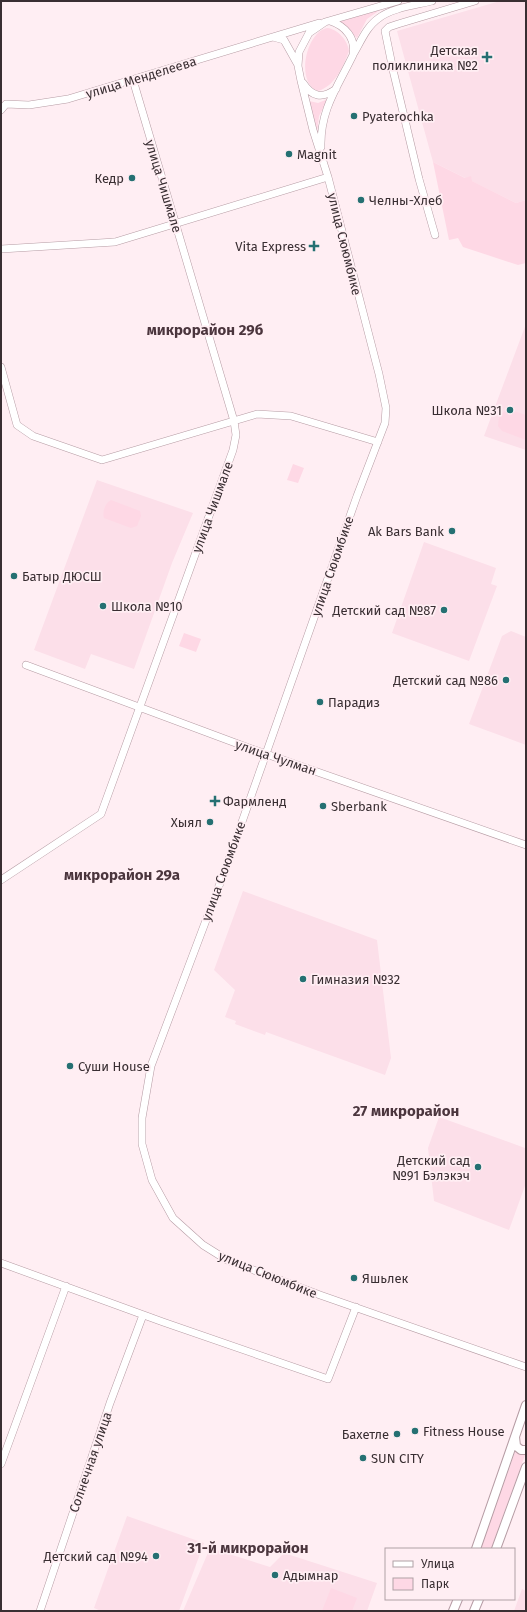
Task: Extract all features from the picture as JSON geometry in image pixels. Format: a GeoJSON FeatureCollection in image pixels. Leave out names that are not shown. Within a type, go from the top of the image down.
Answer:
{"type":"FeatureCollection","features":[{"type":"Feature","properties":{"kind":"main road"},"geometry":{"type":"LineString","coordinates":[[476,1548],[526,1405]]}},
{"type":"Feature","properties":{"kind":"main road"},"geometry":{"type":"LineString","coordinates":[[515,1436],[516,1446],[521,1450],[526,1450]]}},
{"type":"Feature","properties":{"kind":"main road"},"geometry":{"type":"LineString","coordinates":[[496,1548],[526,1467]]}},
{"type":"Feature","properties":{"kind":"main road"},"geometry":{"type":"LineString","coordinates":[[453,1611],[458,1600]]}},
{"type":"Feature","properties":{"kind":"main road"},"geometry":{"type":"LineString","coordinates":[[474,1611],[479,1600]]}},
{"type":"Feature","properties":{"kind":"street"},"geometry":{"type":"LineString","coordinates":[[336,89],[327,94],[314,95],[301,80],[298,66],[299,52],[305,39],[316,27],[328,21],[398,1]]}},
{"type":"Feature","properties":{"kind":"street"},"geometry":{"type":"LineString","coordinates":[[321,153],[322,120],[353,55],[366,32],[378,18],[387,13],[432,1]]}},
{"type":"Feature","properties":{"kind":"street"},"geometry":{"type":"LineString","coordinates":[[435,236],[393,70],[386,31],[389,27],[475,1]]}},
{"type":"Feature","properties":{"kind":"street"},"geometry":{"type":"LineString","coordinates":[[328,21],[338,24],[351,36],[353,42],[353,55]]}},
{"type":"Feature","properties":{"kind":"street","name":"улица Менделеева"},"geometry":{"type":"LineString","coordinates":[[1,110],[6,104],[29,105],[68,99],[328,21]]}},
{"type":"Feature","properties":{"kind":"street"},"geometry":{"type":"LineString","coordinates":[[273,37],[284,40],[298,66]]}},
{"type":"Feature","properties":{"kind":"street","name":"улица Чишмале"},"geometry":{"type":"LineString","coordinates":[[1,880],[101,814],[196,548],[233,450],[236,435],[234,421],[133,80]]}},
{"type":"Feature","properties":{"kind":"street","name":"улица Сююмбике"},"geometry":{"type":"LineString","coordinates":[[301,80],[313,130],[328,177],[386,408],[385,423],[357,496],[267,753],[151,1066],[142,1118],[142,1144],[152,1180],[167,1210],[173,1218],[203,1245],[227,1260],[526,1367]]}},
{"type":"Feature","properties":{"kind":"street"},"geometry":{"type":"LineString","coordinates":[[1,249],[115,242],[328,177]]}},
{"type":"Feature","properties":{"kind":"street"},"geometry":{"type":"LineString","coordinates":[[1,367],[17,425],[33,436],[102,460],[257,414],[291,416],[378,442]]}},
{"type":"Feature","properties":{"kind":"street","name":"улица Чулман"},"geometry":{"type":"LineString","coordinates":[[26,665],[140,708],[526,845]]}},
{"type":"Feature","properties":{"kind":"street"},"geometry":{"type":"LineString","coordinates":[[1,1263],[143,1315],[328,1379],[356,1307]]}},
{"type":"Feature","properties":{"kind":"street"},"geometry":{"type":"LineString","coordinates":[[2,1460],[66,1286]]}},
{"type":"Feature","properties":{"kind":"street","name":"Солнечная улица"},"geometry":{"type":"LineString","coordinates":[[40,1611],[110,1403],[143,1315]]}},
{"type":"Feature","properties":{"kind":"street"},"geometry":{"type":"LineString","coordinates":[[1,1441],[7,1446]]}},
{"type":"Feature","properties":{"kind":"shaded area"},"geometry":{"type":"Polygon","coordinates":[[[500,1],[526,1],[526,200],[516,203],[433,162],[397,31],[500,1]]]}},
{"type":"Feature","properties":{"kind":"shaded area","name":"Школа №31"},"geometry":{"type":"Polygon","coordinates":[[[526,324],[526,450],[484,436],[526,324]]]}},
{"type":"Feature","properties":{"kind":"shaded area","name":"Школа №10"},"geometry":{"type":"Polygon","coordinates":[[[97,480],[193,513],[172,563],[134,669],[91,654],[85,669],[34,650],[97,480]]]}},
{"type":"Feature","properties":{"kind":"shaded area","name":"Детский сад №87"},"geometry":{"type":"Polygon","coordinates":[[[424,542],[496,568],[491,584],[497,586],[469,661],[392,633],[424,542]]]}},
{"type":"Feature","properties":{"kind":"shaded area","name":"Детский сад №86"},"geometry":{"type":"Polygon","coordinates":[[[511,631],[526,637],[526,745],[469,724],[502,636],[511,631]]]}},
{"type":"Feature","properties":{"kind":"shaded area","name":"Гимназия №32"},"geometry":{"type":"Polygon","coordinates":[[[243,891],[377,940],[391,1058],[385,1075],[266,1032],[265,1035],[235,1024],[236,1021],[225,1017],[235,990],[214,970],[243,891]]]}},
{"type":"Feature","properties":{"kind":"shaded area","name":"Детский сад №91 Бэлэкэч"},"geometry":{"type":"Polygon","coordinates":[[[439,1117],[525,1148],[526,1183],[509,1230],[434,1201],[428,1148],[439,1117]]]}},
{"type":"Feature","properties":{"kind":"shaded area","name":"Детский сад №94"},"geometry":{"type":"Polygon","coordinates":[[[127,1516],[204,1543],[179,1611],[101,1611],[94,1608],[127,1516]]]}},
{"type":"Feature","properties":{"kind":"shaded area","name":"Адымнар"},"geometry":{"type":"Polygon","coordinates":[[[210,1548],[270,1567],[284,1553],[377,1583],[367,1611],[183,1611],[210,1548]]]}},
{"type":"Feature","properties":{"kind":"shaded area"},"geometry":{"type":"Polygon","coordinates":[[[522,1589],[526,1591],[526,1611],[514,1611],[522,1589]]]}},
{"type":"Feature","properties":{"kind":"green space"},"geometry":{"type":"Polygon","coordinates":[[[383,8],[367,19],[357,38],[339,21],[383,8]]]}},
{"type":"Feature","properties":{"kind":"green space"},"geometry":{"type":"Polygon","coordinates":[[[327,28],[339,33],[342,36],[347,43],[349,51],[338,75],[324,89],[318,91],[311,86],[307,78],[305,69],[306,58],[314,38],[327,28]]]}},
{"type":"Feature","properties":{"kind":"green space"},"geometry":{"type":"Polygon","coordinates":[[[328,99],[319,116],[317,133],[309,101],[318,103],[328,99]]]}},
{"type":"Feature","properties":{"kind":"green space"},"geometry":{"type":"Polygon","coordinates":[[[433,162],[465,178],[471,176],[472,181],[516,203],[526,200],[526,263],[518,265],[463,247],[458,238],[449,240],[433,162]]]}},
{"type":"Feature","properties":{"kind":"green space"},"geometry":{"type":"Polygon","coordinates":[[[508,409],[526,415],[526,440],[502,431],[498,426],[499,415],[508,409]]]}},
{"type":"Feature","properties":{"kind":"green space"},"geometry":{"type":"Polygon","coordinates":[[[293,464],[304,468],[298,483],[287,480],[293,464]]]}},
{"type":"Feature","properties":{"kind":"green space"},"geometry":{"type":"Polygon","coordinates":[[[111,500],[140,511],[141,516],[137,526],[131,528],[104,518],[104,508],[111,500]]]}},
{"type":"Feature","properties":{"kind":"green space"},"geometry":{"type":"Polygon","coordinates":[[[184,633],[201,639],[196,652],[179,646],[184,633]]]}},
{"type":"Feature","properties":{"kind":"green space"},"geometry":{"type":"Polygon","coordinates":[[[515,1452],[525,1455],[491,1548],[480,1548],[515,1452]]]}},
{"type":"Feature","properties":{"kind":"green space"},"geometry":{"type":"Polygon","coordinates":[[[331,1588],[357,1598],[352,1611],[322,1611],[331,1588]]]}},
{"type":"Feature","properties":{"kind":"place","name":"Детская поликлиника №2"},"geometry":{"type":"Point","coordinates":[487,57]}},
{"type":"Feature","properties":{"kind":"place","name":"Pyaterochka"},"geometry":{"type":"Point","coordinates":[354,116]}},
{"type":"Feature","properties":{"kind":"place","name":"Magnit"},"geometry":{"type":"Point","coordinates":[289,154]}},
{"type":"Feature","properties":{"kind":"place","name":"Кедр"},"geometry":{"type":"Point","coordinates":[132,178]}},
{"type":"Feature","properties":{"kind":"place","name":"Челны-Хлеб"},"geometry":{"type":"Point","coordinates":[361,200]}},
{"type":"Feature","properties":{"kind":"place","name":"Vita Express"},"geometry":{"type":"Point","coordinates":[314,246]}},
{"type":"Feature","properties":{"kind":"place","name":"Школа №31"},"geometry":{"type":"Point","coordinates":[510,410]}},
{"type":"Feature","properties":{"kind":"place","name":"Ak Bars Bank"},"geometry":{"type":"Point","coordinates":[452,531]}},
{"type":"Feature","properties":{"kind":"place","name":"Батыр ДЮСШ"},"geometry":{"type":"Point","coordinates":[14,576]}},
{"type":"Feature","properties":{"kind":"place","name":"Школа №10"},"geometry":{"type":"Point","coordinates":[103,606]}},
{"type":"Feature","properties":{"kind":"place","name":"Детский сад №87"},"geometry":{"type":"Point","coordinates":[444,610]}},
{"type":"Feature","properties":{"kind":"place","name":"Детский сад №86"},"geometry":{"type":"Point","coordinates":[506,680]}},
{"type":"Feature","properties":{"kind":"place","name":"Парадиз"},"geometry":{"type":"Point","coordinates":[320,702]}},
{"type":"Feature","properties":{"kind":"place","name":"Фармленд"},"geometry":{"type":"Point","coordinates":[215,801]}},
{"type":"Feature","properties":{"kind":"place","name":"Sberbank"},"geometry":{"type":"Point","coordinates":[323,806]}},
{"type":"Feature","properties":{"kind":"place","name":"Хыял"},"geometry":{"type":"Point","coordinates":[210,822]}},
{"type":"Feature","properties":{"kind":"place","name":"Гимназия №32"},"geometry":{"type":"Point","coordinates":[303,979]}},
{"type":"Feature","properties":{"kind":"place","name":"Суши House"},"geometry":{"type":"Point","coordinates":[70,1066]}},
{"type":"Feature","properties":{"kind":"place","name":"Детский сад №91 Бэлэкэч"},"geometry":{"type":"Point","coordinates":[478,1167]}},
{"type":"Feature","properties":{"kind":"place","name":"Яшьлек"},"geometry":{"type":"Point","coordinates":[354,1278]}},
{"type":"Feature","properties":{"kind":"place","name":"Fitness House"},"geometry":{"type":"Point","coordinates":[415,1431]}},
{"type":"Feature","properties":{"kind":"place","name":"Бахетле"},"geometry":{"type":"Point","coordinates":[397,1434]}},
{"type":"Feature","properties":{"kind":"place","name":"SUN CITY"},"geometry":{"type":"Point","coordinates":[363,1458]}},
{"type":"Feature","properties":{"kind":"place","name":"Детский сад №94"},"geometry":{"type":"Point","coordinates":[156,1556]}},
{"type":"Feature","properties":{"kind":"place","name":"Адымнар"},"geometry":{"type":"Point","coordinates":[275,1575]}},
{"type":"Feature","properties":{"kind":"district","name":"микрорайон 29б"},"geometry":{"type":"Point","coordinates":[205,330]}},
{"type":"Feature","properties":{"kind":"district","name":"микрорайон 29а"},"geometry":{"type":"Point","coordinates":[122,875]}},
{"type":"Feature","properties":{"kind":"district","name":"27 микрорайон"},"geometry":{"type":"Point","coordinates":[406,1111]}},
{"type":"Feature","properties":{"kind":"district","name":"31-й микрорайон"},"geometry":{"type":"Point","coordinates":[248,1548]}}]}
